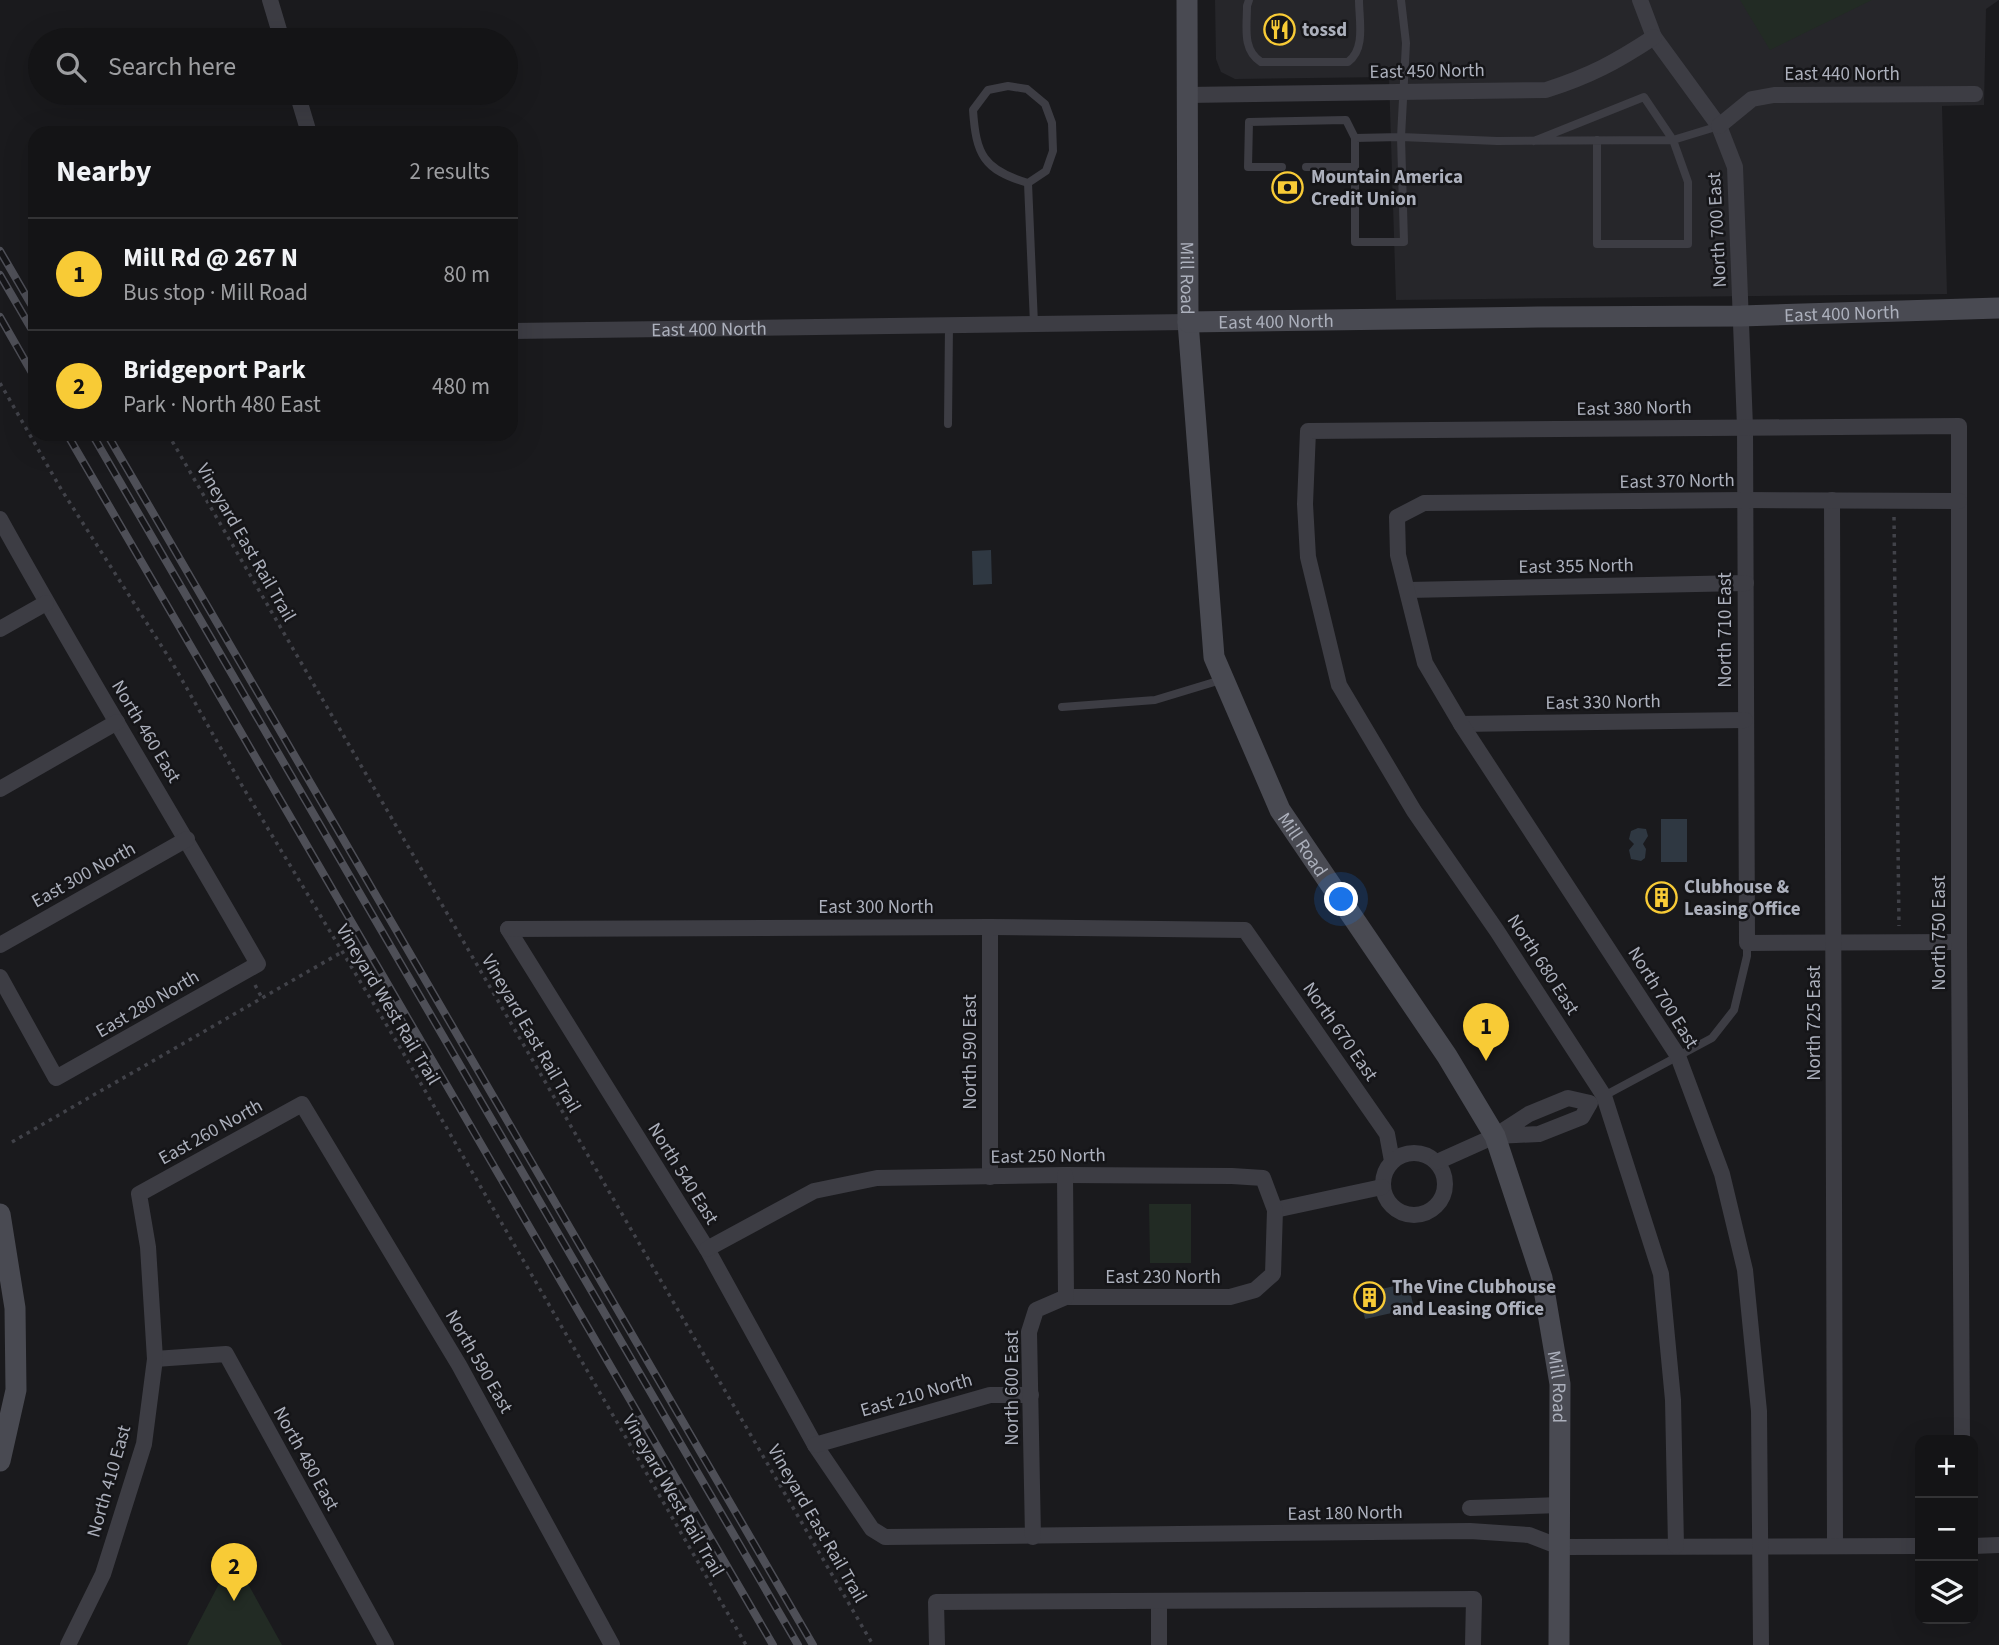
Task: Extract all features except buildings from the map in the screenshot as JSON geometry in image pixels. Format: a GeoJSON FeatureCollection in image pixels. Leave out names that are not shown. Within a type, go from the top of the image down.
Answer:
{"type":"FeatureCollection","features":[{"type":"Feature","properties":{"kind":"main road","name":"Mill Road"},"geometry":{"type":"LineString","coordinates":[[1186,0],[1188,322],[1214,657],[1280,810],[1447,1056],[1495,1136],[1542,1278],[1560,1384],[1559,1645]]}},
{"type":"Feature","properties":{"kind":"main road","name":"East 400 North"},"geometry":{"type":"LineString","coordinates":[[1188,322],[1741,316],[1999,308]]}},
{"type":"Feature","properties":{"kind":"main road"},"geometry":{"type":"LineString","coordinates":[[0,1214],[15,1308],[16,1390],[0,1461]]}},
{"type":"Feature","properties":{"kind":"street"},"geometry":{"type":"LineString","coordinates":[[270,0],[278,28]]}},
{"type":"Feature","properties":{"kind":"street","name":"North 700 East"},"geometry":{"type":"LineString","coordinates":[[1640,0],[1654,37],[1719,126],[1735,167],[1741,316]]}},
{"type":"Feature","properties":{"kind":"street","name":"East 450 North"},"geometry":{"type":"LineString","coordinates":[[1188,95],[1546,90],[1605,68],[1654,37]]}},
{"type":"Feature","properties":{"kind":"street","name":"East 440 North"},"geometry":{"type":"LineString","coordinates":[[1719,126],[1752,99],[1774,94],[1975,94]]}},
{"type":"Feature","properties":{"kind":"street"},"geometry":{"type":"LineString","coordinates":[[301,105],[307,126]]}},
{"type":"Feature","properties":{"kind":"street","name":"North 710 East"},"geometry":{"type":"LineString","coordinates":[[1741,316],[1745,427],[1747,943]]}},
{"type":"Feature","properties":{"kind":"street","name":"East 400 North"},"geometry":{"type":"LineString","coordinates":[[518,331],[1188,322]]}},
{"type":"Feature","properties":{"kind":"street","name":"East 380 North"},"geometry":{"type":"LineString","coordinates":[[1308,431],[1959,426]]}},
{"type":"Feature","properties":{"kind":"street","name":"North 750 East"},"geometry":{"type":"LineString","coordinates":[[1959,426],[1962,1435]]}},
{"type":"Feature","properties":{"kind":"street","name":"North 680 East"},"geometry":{"type":"LineString","coordinates":[[1308,431],[1305,505],[1308,557],[1339,685],[1414,811],[1497,931],[1597,1099],[1661,1274],[1673,1400],[1676,1546]]}},
{"type":"Feature","properties":{"kind":"street","name":"North 725 East"},"geometry":{"type":"LineString","coordinates":[[1832,500],[1835,1546]]}},
{"type":"Feature","properties":{"kind":"street","name":"East 370 North"},"geometry":{"type":"LineString","coordinates":[[1397,517],[1424,503],[1959,501]]}},
{"type":"Feature","properties":{"kind":"street","name":"North 700 East"},"geometry":{"type":"LineString","coordinates":[[1397,517],[1398,555],[1425,663],[1461,724],[1678,1056],[1722,1174],[1745,1270],[1759,1411],[1761,1547]]}},
{"type":"Feature","properties":{"kind":"street","name":"North 460 East"},"geometry":{"type":"LineString","coordinates":[[0,519],[46,603],[258,964]]}},
{"type":"Feature","properties":{"kind":"street","name":"East 355 North"},"geometry":{"type":"LineString","coordinates":[[1408,590],[1746,583]]}},
{"type":"Feature","properties":{"kind":"street"},"geometry":{"type":"LineString","coordinates":[[0,629],[46,603]]}},
{"type":"Feature","properties":{"kind":"street","name":"East 330 North"},"geometry":{"type":"LineString","coordinates":[[1461,724],[1745,720]]}},
{"type":"Feature","properties":{"kind":"street"},"geometry":{"type":"LineString","coordinates":[[0,789],[117,722]]}},
{"type":"Feature","properties":{"kind":"street","name":"East 300 North"},"geometry":{"type":"LineString","coordinates":[[0,944],[187,839]]}},
{"type":"Feature","properties":{"kind":"street","name":"East 300 North"},"geometry":{"type":"LineString","coordinates":[[508,929],[990,927],[1245,930]]}},
{"type":"Feature","properties":{"kind":"street","name":"North 590 East"},"geometry":{"type":"LineString","coordinates":[[990,927],[990,1177]]}},
{"type":"Feature","properties":{"kind":"street","name":"North 540 East"},"geometry":{"type":"LineString","coordinates":[[508,929],[707,1249],[816,1445]]}},
{"type":"Feature","properties":{"kind":"street","name":"North 670 East"},"geometry":{"type":"LineString","coordinates":[[1245,930],[1387,1134],[1392,1161]]}},
{"type":"Feature","properties":{"kind":"street"},"geometry":{"type":"LineString","coordinates":[[1747,943],[1959,942]]}},
{"type":"Feature","properties":{"kind":"street","name":"East 280 North"},"geometry":{"type":"LineString","coordinates":[[0,977],[56,1078],[258,964]]}},
{"type":"Feature","properties":{"kind":"street"},"geometry":{"type":"LineString","coordinates":[[1437,1162],[1495,1136],[1539,1134],[1582,1117],[1597,1099]]}},
{"type":"Feature","properties":{"kind":"street","name":"North 590 East"},"geometry":{"type":"LineString","coordinates":[[302,1104],[459,1365],[612,1645]]}},
{"type":"Feature","properties":{"kind":"street","name":"East 260 North"},"geometry":{"type":"LineString","coordinates":[[139,1194],[302,1104]]}},
{"type":"Feature","properties":{"kind":"street"},"geometry":{"type":"LineString","coordinates":[[1420,1153],[1437,1162],[1446,1182],[1440,1202],[1432,1210],[1421,1215],[1410,1215],[1391,1206],[1385,1197],[1382,1177],[1392,1161],[1400,1155],[1420,1153]]}},
{"type":"Feature","properties":{"kind":"street"},"geometry":{"type":"LineString","coordinates":[[1065,1175],[1066,1297]]}},
{"type":"Feature","properties":{"kind":"street","name":"East 250 North"},"geometry":{"type":"LineString","coordinates":[[707,1249],[814,1191],[877,1178],[1065,1175],[1263,1178],[1275,1210]]}},
{"type":"Feature","properties":{"kind":"street"},"geometry":{"type":"LineString","coordinates":[[1275,1210],[1382,1187]]}},
{"type":"Feature","properties":{"kind":"street","name":"North 410 East"},"geometry":{"type":"LineString","coordinates":[[68,1645],[103,1574],[144,1444],[155,1359],[148,1247],[139,1194]]}},
{"type":"Feature","properties":{"kind":"street","name":"East 230 North"},"geometry":{"type":"LineString","coordinates":[[1066,1297],[1230,1297],[1255,1290],[1273,1274],[1275,1210]]}},
{"type":"Feature","properties":{"kind":"street","name":"North 600 East"},"geometry":{"type":"LineString","coordinates":[[1033,1537],[1029,1332],[1036,1310],[1066,1297]]}},
{"type":"Feature","properties":{"kind":"street","name":"North 480 East"},"geometry":{"type":"LineString","coordinates":[[155,1359],[226,1354],[386,1645]]}},
{"type":"Feature","properties":{"kind":"street","name":"East 210 North"},"geometry":{"type":"LineString","coordinates":[[816,1445],[990,1395],[1031,1395]]}},
{"type":"Feature","properties":{"kind":"street","name":"East 180 North"},"geometry":{"type":"LineString","coordinates":[[816,1445],[872,1529],[885,1537],[1488,1532],[1529,1535],[1560,1547],[1915,1546]]}},
{"type":"Feature","properties":{"kind":"street"},"geometry":{"type":"LineString","coordinates":[[1470,1508],[1560,1504]]}},
{"type":"Feature","properties":{"kind":"street"},"geometry":{"type":"LineString","coordinates":[[1978,1546],[1999,1545]]}},
{"type":"Feature","properties":{"kind":"street"},"geometry":{"type":"LineString","coordinates":[[1761,1547],[1761,1645]]}},
{"type":"Feature","properties":{"kind":"street"},"geometry":{"type":"LineString","coordinates":[[937,1645],[936,1602],[1474,1599],[1473,1645]]}},
{"type":"Feature","properties":{"kind":"street"},"geometry":{"type":"LineString","coordinates":[[1158,1601],[1159,1645]]}},
{"type":"Feature","properties":{"kind":"lane"},"geometry":{"type":"LineString","coordinates":[[1249,0],[1248,46],[1252,57],[1261,62],[1348,62],[1356,56],[1359,47],[1359,0]]}},
{"type":"Feature","properties":{"kind":"lane"},"geometry":{"type":"LineString","coordinates":[[1282,167],[1248,167],[1249,122],[1346,120],[1355,138],[1356,242],[1404,242],[1401,137],[1406,43],[1401,0]]}},
{"type":"Feature","properties":{"kind":"lane"},"geometry":{"type":"LineString","coordinates":[[1008,86],[1027,89],[1045,104],[1052,123],[1053,151],[1046,171],[1028,183],[1007,177],[986,162],[974,136],[973,110],[988,90],[1008,86]]}},
{"type":"Feature","properties":{"kind":"lane"},"geometry":{"type":"LineString","coordinates":[[1534,141],[1644,97],[1673,140],[1688,182],[1688,244],[1597,244],[1597,140]]}},
{"type":"Feature","properties":{"kind":"lane"},"geometry":{"type":"LineString","coordinates":[[1355,138],[1673,140],[1719,126]]}},
{"type":"Feature","properties":{"kind":"lane"},"geometry":{"type":"LineString","coordinates":[[1306,167],[1355,167]]}},
{"type":"Feature","properties":{"kind":"lane"},"geometry":{"type":"LineString","coordinates":[[1028,183],[1034,324]]}},
{"type":"Feature","properties":{"kind":"lane"},"geometry":{"type":"LineString","coordinates":[[948,424],[949,325]]}},
{"type":"Feature","properties":{"kind":"lane"},"geometry":{"type":"LineString","coordinates":[[1062,706],[1156,700],[1223,679]]}},
{"type":"Feature","properties":{"kind":"lane"},"geometry":{"type":"LineString","coordinates":[[1597,1099],[1712,1038],[1734,1010],[1747,956],[1747,943]]}},
{"type":"Feature","properties":{"kind":"path","name":"Vineyard West Rail Trail"},"geometry":{"type":"LineString","coordinates":[[0,383],[28,432]]}},
{"type":"Feature","properties":{"kind":"path","name":"Vineyard West Rail Trail"},"geometry":{"type":"LineString","coordinates":[[33,441],[173,664],[243,789],[398,1044],[746,1645]]}},
{"type":"Feature","properties":{"kind":"path","name":"Vineyard East Rail Trail"},"geometry":{"type":"LineString","coordinates":[[172,441],[873,1645]]}},
{"type":"Feature","properties":{"kind":"path"},"geometry":{"type":"LineString","coordinates":[[1893,501],[1899,942]]}},
{"type":"Feature","properties":{"kind":"path"},"geometry":{"type":"LineString","coordinates":[[12,1142],[342,952]]}},
{"type":"Feature","properties":{"kind":"shaded area"},"geometry":{"type":"Polygon","coordinates":[[[1215,0],[1999,0],[1986,9],[1984,105],[1942,106],[1947,294],[1396,300],[1389,77],[1235,79],[1221,72],[1216,59],[1215,0]]]}},
{"type":"Feature","properties":{"kind":"shaded area"},"geometry":{"type":"Polygon","coordinates":[[[1740,0],[1872,0],[1770,50],[1740,0]]]}},
{"type":"Feature","properties":{"kind":"shaded area"},"geometry":{"type":"Polygon","coordinates":[[[991,550],[992,584],[973,585],[972,551],[991,550]]]}},
{"type":"Feature","properties":{"kind":"shaded area"},"geometry":{"type":"Polygon","coordinates":[[[1661,819],[1687,819],[1687,862],[1661,862],[1661,819]]]}},
{"type":"Feature","properties":{"kind":"shaded area"},"geometry":{"type":"Polygon","coordinates":[[[1646,829],[1648,836],[1643,844],[1646,849],[1645,858],[1641,861],[1631,859],[1629,850],[1634,844],[1629,839],[1631,831],[1646,829]]]}},
{"type":"Feature","properties":{"kind":"shaded area"},"geometry":{"type":"Polygon","coordinates":[[[1149,1204],[1191,1204],[1191,1263],[1150,1263],[1149,1204]]]}},
{"type":"Feature","properties":{"kind":"shaded area"},"geometry":{"type":"Polygon","coordinates":[[[1408,1283],[1414,1308],[1365,1319],[1359,1294],[1408,1283]]]}},
{"type":"Feature","properties":{"kind":"shaded area"},"geometry":{"type":"Polygon","coordinates":[[[233,1557],[282,1645],[187,1645],[233,1557]]]}},
{"type":"Feature","properties":{"kind":"railway"},"geometry":{"type":"LineString","coordinates":[[0,251],[28,299]]}},
{"type":"Feature","properties":{"kind":"railway"},"geometry":{"type":"LineString","coordinates":[[0,275],[28,323]]}},
{"type":"Feature","properties":{"kind":"railway"},"geometry":{"type":"LineString","coordinates":[[0,317],[28,366]]}},
{"type":"Feature","properties":{"kind":"railway"},"geometry":{"type":"LineString","coordinates":[[71,441],[773,1645]]}},
{"type":"Feature","properties":{"kind":"railway"},"geometry":{"type":"LineString","coordinates":[[96,441],[798,1645]]}},
{"type":"Feature","properties":{"kind":"railway"},"geometry":{"type":"LineString","coordinates":[[111,441],[813,1645]]}},
{"type":"Feature","properties":{"kind":"place","name":"tossd"},"geometry":{"type":"Point","coordinates":[1279,29]}},
{"type":"Feature","properties":{"kind":"place","name":"Mountain America Credit Union"},"geometry":{"type":"Point","coordinates":[1288,187]}},
{"type":"Feature","properties":{"kind":"place","name":"Clubhouse & Leasing Office"},"geometry":{"type":"Point","coordinates":[1661,897]}},
{"type":"Feature","properties":{"kind":"place","name":"Mill Rd @ 267 N"},"geometry":{"type":"Point","coordinates":[1486,1061]}},
{"type":"Feature","properties":{"kind":"place","name":"The Vine Clubhouse and Leasing Office"},"geometry":{"type":"Point","coordinates":[1369,1297]}},
{"type":"Feature","properties":{"kind":"place","name":"Bridgeport Park"},"geometry":{"type":"Point","coordinates":[234,1601]}}]}
